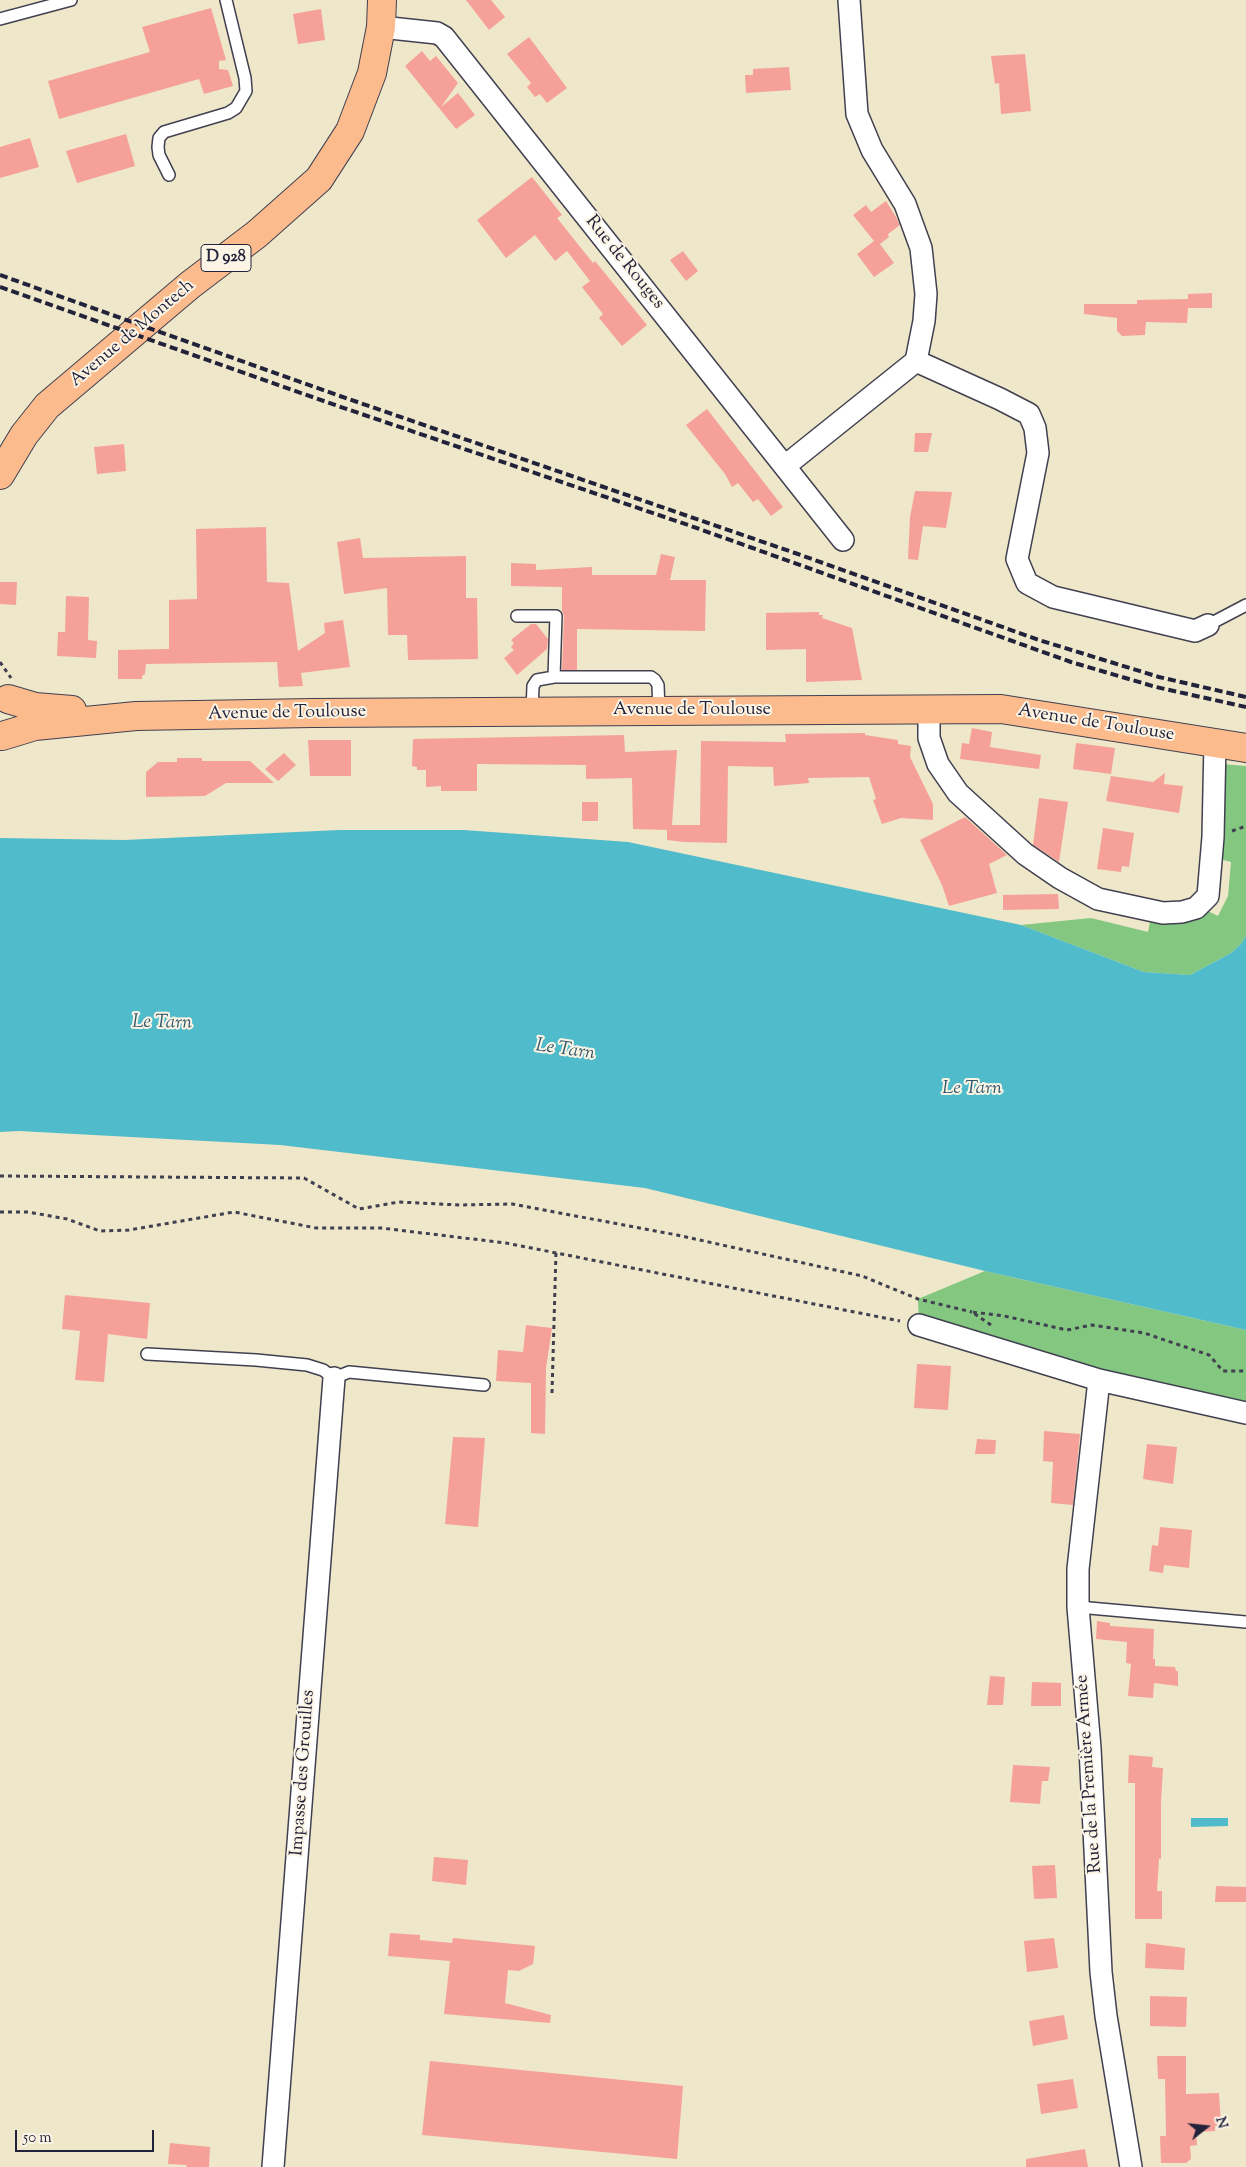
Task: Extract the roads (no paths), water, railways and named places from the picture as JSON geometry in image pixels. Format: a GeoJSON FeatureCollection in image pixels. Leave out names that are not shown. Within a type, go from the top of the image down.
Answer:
{"type":"FeatureCollection","features":[{"type":"Feature","properties":{"kind":"main road","name":"Avenue de Montech"},"geometry":{"type":"LineString","coordinates":[[0,475],[24,435],[47,406],[190,285],[257,234],[319,180],[350,131],[372,73],[381,27],[382,0]]}},
{"type":"Feature","properties":{"kind":"main road","name":"Avenue de Toulouse"},"geometry":{"type":"LineString","coordinates":[[4,694],[35,707],[136,716]]}},
{"type":"Feature","properties":{"kind":"main road"},"geometry":{"type":"LineString","coordinates":[[1,737],[8,728],[11,718],[11,708],[4,694]]}},
{"type":"Feature","properties":{"kind":"main road","name":"Avenue de Toulouse"},"geometry":{"type":"LineString","coordinates":[[1,737],[35,726],[136,716],[1001,709],[1246,748]]}},
{"type":"Feature","properties":{"kind":"street"},"geometry":{"type":"LineString","coordinates":[[785,466],[916,361],[924,321],[926,294],[921,248],[905,204],[872,150],[857,114],[849,0]]}},
{"type":"Feature","properties":{"kind":"street","name":"Rue de Rouges"},"geometry":{"type":"LineString","coordinates":[[381,27],[437,33],[444,37],[843,540]]}},
{"type":"Feature","properties":{"kind":"street"},"geometry":{"type":"LineString","coordinates":[[916,361],[1029,414],[1034,428],[1038,453],[1017,559],[1027,584],[1053,596],[1195,631],[1208,625]]}},
{"type":"Feature","properties":{"kind":"street"},"geometry":{"type":"LineString","coordinates":[[929,710],[929,738],[938,764],[958,794],[1025,854],[1060,878],[1098,899],[1163,913],[1182,912],[1196,908],[1208,896],[1213,837],[1216,743]]}},
{"type":"Feature","properties":{"kind":"street"},"geometry":{"type":"LineString","coordinates":[[918,1325],[1099,1380],[1246,1413]]}},
{"type":"Feature","properties":{"kind":"street","name":"Impasse des Grouilles"},"geometry":{"type":"LineString","coordinates":[[273,2167],[334,1378]]}},
{"type":"Feature","properties":{"kind":"street","name":"Rue de la Première Armée"},"geometry":{"type":"LineString","coordinates":[[1099,1380],[1078,1569],[1078,1607],[1090,1748],[1101,1972],[1106,2016],[1131,2167]]}},
{"type":"Feature","properties":{"kind":"lane"},"geometry":{"type":"LineString","coordinates":[[0,19],[71,0]]}},
{"type":"Feature","properties":{"kind":"lane"},"geometry":{"type":"LineString","coordinates":[[169,175],[159,155],[158,147],[159,138],[164,132],[228,112],[236,108],[246,91],[245,78],[226,0]]}},
{"type":"Feature","properties":{"kind":"lane"},"geometry":{"type":"LineString","coordinates":[[1208,625],[1246,605]]}},
{"type":"Feature","properties":{"kind":"lane"},"geometry":{"type":"LineString","coordinates":[[517,616],[556,616],[554,677]]}},
{"type":"Feature","properties":{"kind":"lane"},"geometry":{"type":"LineString","coordinates":[[532,712],[533,686],[537,680],[554,677],[651,678],[658,685],[660,711]]}},
{"type":"Feature","properties":{"kind":"lane"},"geometry":{"type":"LineString","coordinates":[[147,1354],[307,1365],[323,1370],[334,1378],[349,1372],[484,1385]]}},
{"type":"Feature","properties":{"kind":"lane"},"geometry":{"type":"LineString","coordinates":[[1078,1607],[1246,1622]]}},
{"type":"Feature","properties":{"kind":"water","name":"Le Tarn"},"geometry":{"type":"Polygon","coordinates":[[[339,830],[464,830],[628,842],[1021,925],[1144,972],[1190,975],[1231,953],[1241,944],[1246,936],[1246,1330],[985,1271],[645,1188],[280,1145],[19,1131],[0,1132],[0,838],[124,840],[339,830]]]}},
{"type":"Feature","properties":{"kind":"water"},"geometry":{"type":"Polygon","coordinates":[[[1191,1818],[1228,1818],[1228,1826],[1191,1827],[1191,1818]]]}},
{"type":"Feature","properties":{"kind":"railway"},"geometry":{"type":"LineString","coordinates":[[0,275],[337,395],[795,553],[1039,640],[1159,677],[1246,697]]}},
{"type":"Feature","properties":{"kind":"railway"},"geometry":{"type":"LineString","coordinates":[[0,287],[338,406],[691,526],[1071,662],[1156,687],[1246,707]]}}]}
